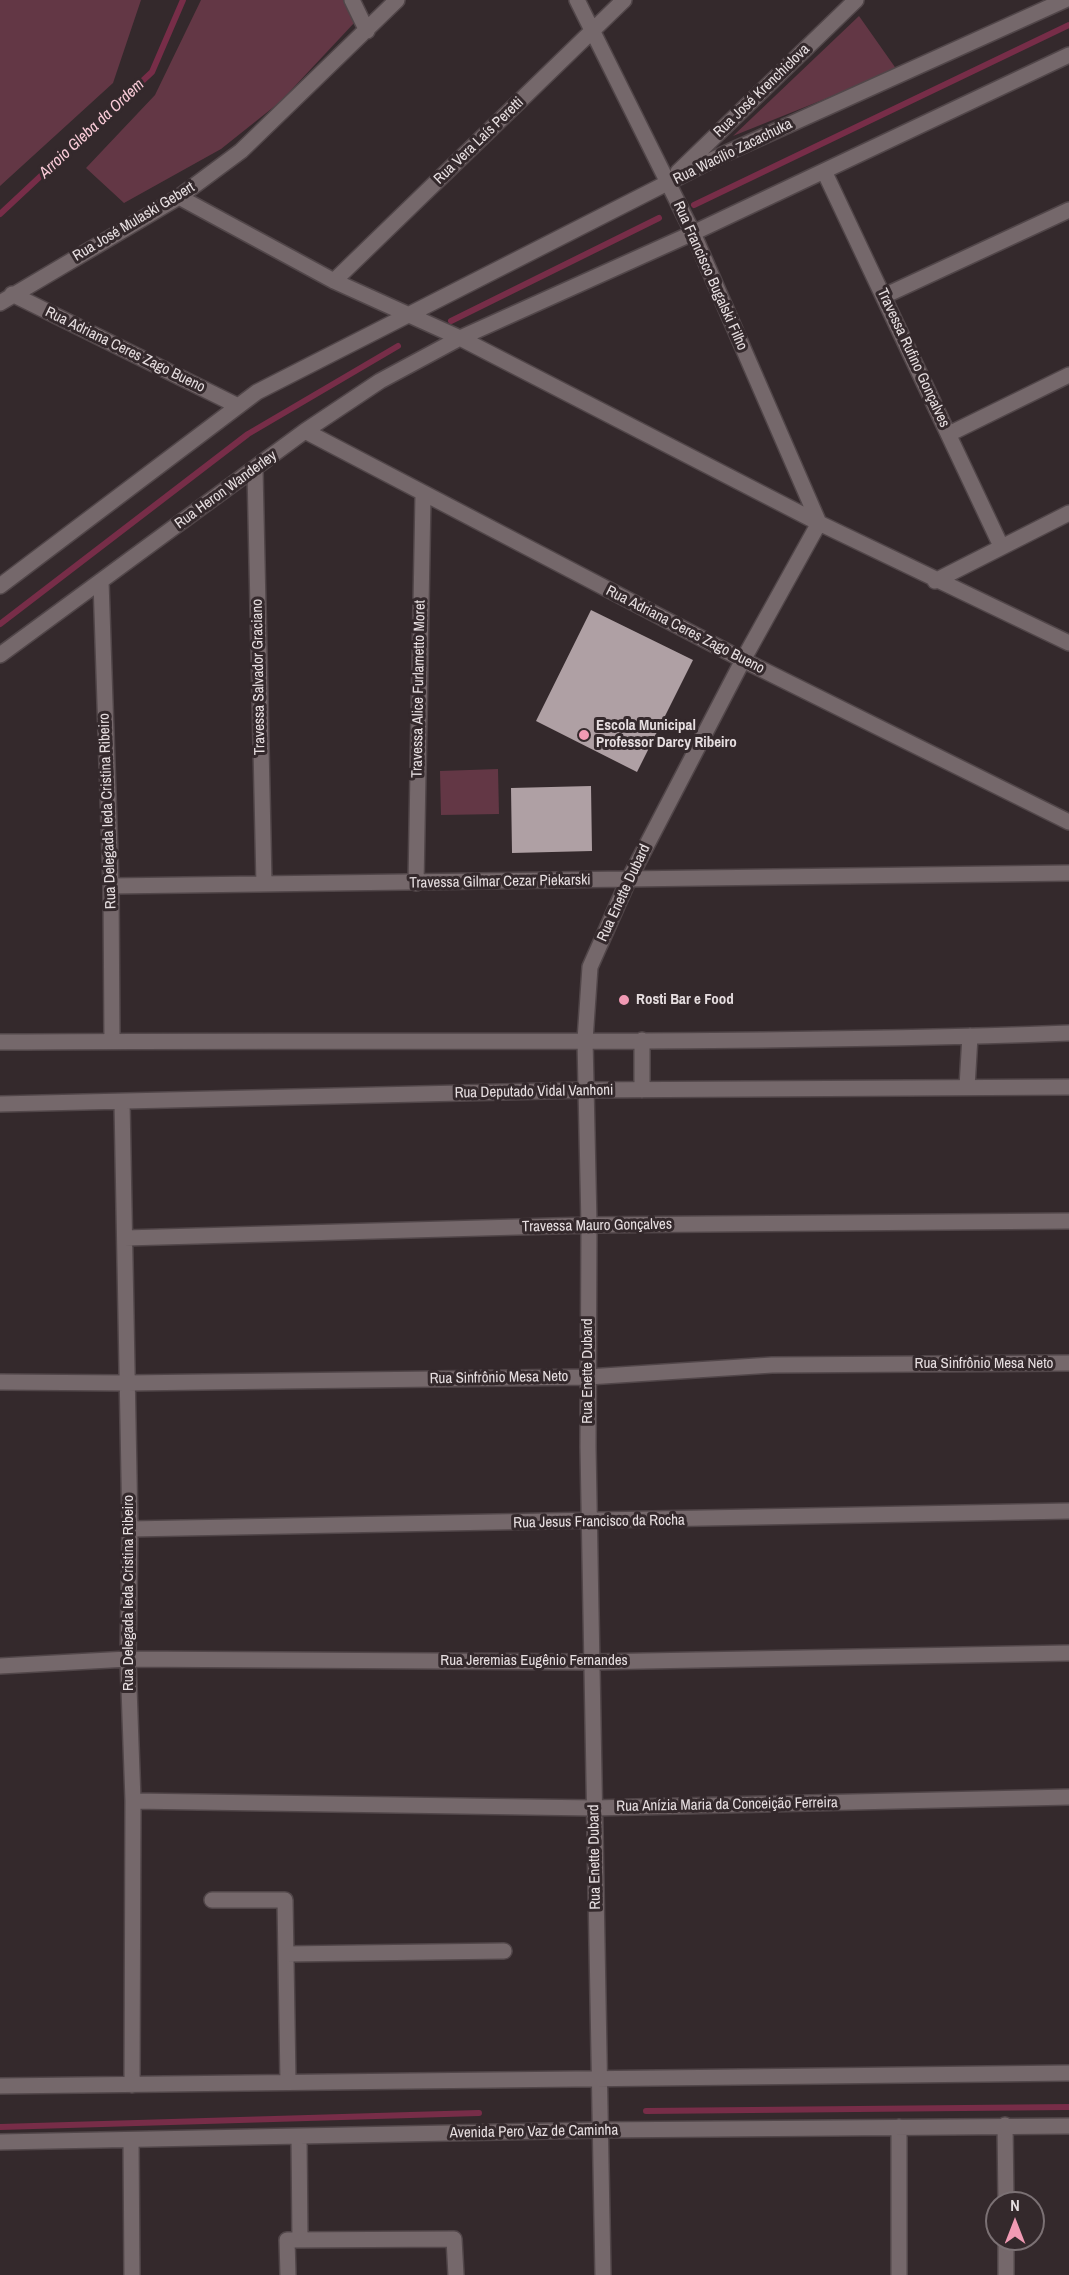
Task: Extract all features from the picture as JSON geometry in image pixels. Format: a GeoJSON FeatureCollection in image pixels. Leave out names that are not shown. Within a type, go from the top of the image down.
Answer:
{"type":"FeatureCollection","features":[{"type":"Feature","properties":{"kind":"street"},"geometry":{"type":"LineString","coordinates":[[352,0],[367,31]]}},
{"type":"Feature","properties":{"kind":"street","name":"Rua José Mulaski Gebert"},"geometry":{"type":"LineString","coordinates":[[6,299],[179,197],[241,151],[398,0]]}},
{"type":"Feature","properties":{"kind":"street","name":"Rua Francisco Bugalski Filho"},"geometry":{"type":"LineString","coordinates":[[577,0],[693,233],[819,523]]}},
{"type":"Feature","properties":{"kind":"street","name":"Rua Vera Laís Peretti"},"geometry":{"type":"LineString","coordinates":[[334,281],[624,0]]}},
{"type":"Feature","properties":{"kind":"street","name":"Rua José Krenchiclova"},"geometry":{"type":"LineString","coordinates":[[668,183],[856,0]]}},
{"type":"Feature","properties":{"kind":"street","name":"Rua Wacílio Zacachuka"},"geometry":{"type":"LineString","coordinates":[[407,315],[722,155],[1065,0]]}},
{"type":"Feature","properties":{"kind":"street"},"geometry":{"type":"LineString","coordinates":[[460,338],[693,233],[1069,55]]}},
{"type":"Feature","properties":{"kind":"street","name":"Travessa Rufino Gonçalves"},"geometry":{"type":"LineString","coordinates":[[824,171],[1001,546]]}},
{"type":"Feature","properties":{"kind":"street"},"geometry":{"type":"LineString","coordinates":[[179,197],[334,281],[460,338],[819,523],[935,581],[1069,643]]}},
{"type":"Feature","properties":{"kind":"street"},"geometry":{"type":"LineString","coordinates":[[884,296],[1069,210]]}},
{"type":"Feature","properties":{"kind":"street","name":"Rua Adriana Ceres Zago Bueno"},"geometry":{"type":"LineString","coordinates":[[6,299],[238,406]]}},
{"type":"Feature","properties":{"kind":"street"},"geometry":{"type":"LineString","coordinates":[[0,586],[257,392],[407,315]]}},
{"type":"Feature","properties":{"kind":"street","name":"Rua Heron Wanderley"},"geometry":{"type":"LineString","coordinates":[[0,654],[305,432],[380,381],[460,338]]}},
{"type":"Feature","properties":{"kind":"street"},"geometry":{"type":"LineString","coordinates":[[949,434],[1069,375]]}},
{"type":"Feature","properties":{"kind":"street","name":"Rua Adriana Ceres Zago Bueno"},"geometry":{"type":"LineString","coordinates":[[305,432],[743,660],[1069,822]]}},
{"type":"Feature","properties":{"kind":"street","name":"Travessa Salvador Graciano"},"geometry":{"type":"LineString","coordinates":[[255,470],[264,884]]}},
{"type":"Feature","properties":{"kind":"street","name":"Travessa Alice Furlametto Moret"},"geometry":{"type":"LineString","coordinates":[[416,883],[423,495]]}},
{"type":"Feature","properties":{"kind":"street"},"geometry":{"type":"LineString","coordinates":[[935,581],[1069,513]]}},
{"type":"Feature","properties":{"kind":"street","name":"Rua Enette Dubard"},"geometry":{"type":"LineString","coordinates":[[603,2275],[589,1522],[589,1225],[585,1040],[590,968],[628,881],[743,660],[819,523]]}},
{"type":"Feature","properties":{"kind":"street","name":"Rua Delegada Ieda Cristina Ribeiro"},"geometry":{"type":"LineString","coordinates":[[101,581],[111,886],[112,1041]]}},
{"type":"Feature","properties":{"kind":"street","name":"Travessa Gilmar Cezar Piekarski"},"geometry":{"type":"LineString","coordinates":[[111,886],[628,881],[1069,873]]}},
{"type":"Feature","properties":{"kind":"street"},"geometry":{"type":"LineString","coordinates":[[0,1042],[642,1040],[1069,1033]]}},
{"type":"Feature","properties":{"kind":"street"},"geometry":{"type":"LineString","coordinates":[[967,1088],[970,1036]]}},
{"type":"Feature","properties":{"kind":"street"},"geometry":{"type":"LineString","coordinates":[[642,1040],[642,1090]]}},
{"type":"Feature","properties":{"kind":"street","name":"Rua Deputado Vidal Vanhoni"},"geometry":{"type":"LineString","coordinates":[[0,1104],[586,1090],[1069,1087]]}},
{"type":"Feature","properties":{"kind":"street","name":"Rua Delegada Ieda Cristina Ribeiro"},"geometry":{"type":"LineString","coordinates":[[122,1102],[130,1529],[128,1659],[133,1801],[132,2085]]}},
{"type":"Feature","properties":{"kind":"street","name":"Travessa Mauro Gonçalves"},"geometry":{"type":"LineString","coordinates":[[125,1238],[589,1225],[1069,1221]]}},
{"type":"Feature","properties":{"kind":"street","name":"Rua Sinfrônio Mesa Neto"},"geometry":{"type":"LineString","coordinates":[[0,1382],[127,1383],[588,1377],[772,1365],[1069,1363]]}},
{"type":"Feature","properties":{"kind":"street","name":"Rua Jesus Francisco da Rocha"},"geometry":{"type":"LineString","coordinates":[[130,1529],[1069,1511]]}},
{"type":"Feature","properties":{"kind":"street","name":"Rua Jeremias Eugênio Fernandes"},"geometry":{"type":"LineString","coordinates":[[0,1666],[128,1659],[591,1662],[1069,1653]]}},
{"type":"Feature","properties":{"kind":"street","name":"Rua Anízia Maria da Conceição Ferreira"},"geometry":{"type":"LineString","coordinates":[[133,1801],[593,1808],[1069,1797]]}},
{"type":"Feature","properties":{"kind":"street"},"geometry":{"type":"LineString","coordinates":[[212,1900],[285,1900],[288,2082]]}},
{"type":"Feature","properties":{"kind":"street"},"geometry":{"type":"LineString","coordinates":[[286,1954],[504,1951]]}},
{"type":"Feature","properties":{"kind":"street"},"geometry":{"type":"LineString","coordinates":[[0,2086],[1069,2073]]}},
{"type":"Feature","properties":{"kind":"street"},"geometry":{"type":"LineString","coordinates":[[1005,2125],[1006,2191]]}},
{"type":"Feature","properties":{"kind":"street","name":"Avenida Pero Vaz de Caminha"},"geometry":{"type":"LineString","coordinates":[[0,2142],[600,2130],[1069,2126]]}},
{"type":"Feature","properties":{"kind":"street"},"geometry":{"type":"LineString","coordinates":[[899,2127],[899,2275]]}},
{"type":"Feature","properties":{"kind":"street"},"geometry":{"type":"LineString","coordinates":[[299,2137],[300,2239]]}},
{"type":"Feature","properties":{"kind":"street"},"geometry":{"type":"LineString","coordinates":[[131,2140],[132,2275]]}},
{"type":"Feature","properties":{"kind":"street"},"geometry":{"type":"LineString","coordinates":[[288,2275],[287,2240],[300,2239],[454,2239],[456,2275]]}},
{"type":"Feature","properties":{"kind":"street"},"geometry":{"type":"LineString","coordinates":[[1006,2251],[1006,2275]]}},
{"type":"Feature","properties":{"kind":"shaded area"},"geometry":{"type":"Polygon","coordinates":[[[0,0],[141,0],[113,83],[0,186],[0,0]]]}},
{"type":"Feature","properties":{"kind":"shaded area"},"geometry":{"type":"Polygon","coordinates":[[[201,0],[345,0],[355,22],[280,102],[221,149],[124,203],[86,168],[155,95],[201,0]]]}},
{"type":"Feature","properties":{"kind":"shaded area"},"geometry":{"type":"Polygon","coordinates":[[[859,16],[897,70],[733,136],[859,16]]]}},
{"type":"Feature","properties":{"kind":"shaded area"},"geometry":{"type":"Polygon","coordinates":[[[498,769],[499,814],[441,815],[440,771],[498,769]]]}},
{"type":"Feature","properties":{"kind":"building"},"geometry":{"type":"Polygon","coordinates":[[[591,610],[693,660],[637,772],[536,721],[591,610]]]}},
{"type":"Feature","properties":{"kind":"building"},"geometry":{"type":"Polygon","coordinates":[[[591,786],[592,851],[512,853],[511,788],[591,786]]]}},
{"type":"Feature","properties":{"kind":"waterway","name":"Arroio Gleba da Ordem"},"geometry":{"type":"LineString","coordinates":[[0,214],[152,72],[183,0]]}},
{"type":"Feature","properties":{"kind":"waterway"},"geometry":{"type":"LineString","coordinates":[[694,205],[1069,25]]}},
{"type":"Feature","properties":{"kind":"waterway"},"geometry":{"type":"LineString","coordinates":[[451,321],[659,218]]}},
{"type":"Feature","properties":{"kind":"waterway"},"geometry":{"type":"LineString","coordinates":[[0,624],[248,434],[398,346]]}},
{"type":"Feature","properties":{"kind":"waterway"},"geometry":{"type":"LineString","coordinates":[[646,2111],[1069,2107]]}},
{"type":"Feature","properties":{"kind":"waterway"},"geometry":{"type":"LineString","coordinates":[[0,2127],[479,2113]]}},
{"type":"Feature","properties":{"kind":"place","name":"Escola Municipal Professor Darcy Ribeiro"},"geometry":{"type":"Point","coordinates":[584,735]}},
{"type":"Feature","properties":{"kind":"place","name":"Rosti Bar e Food"},"geometry":{"type":"Point","coordinates":[624,1000]}}]}
